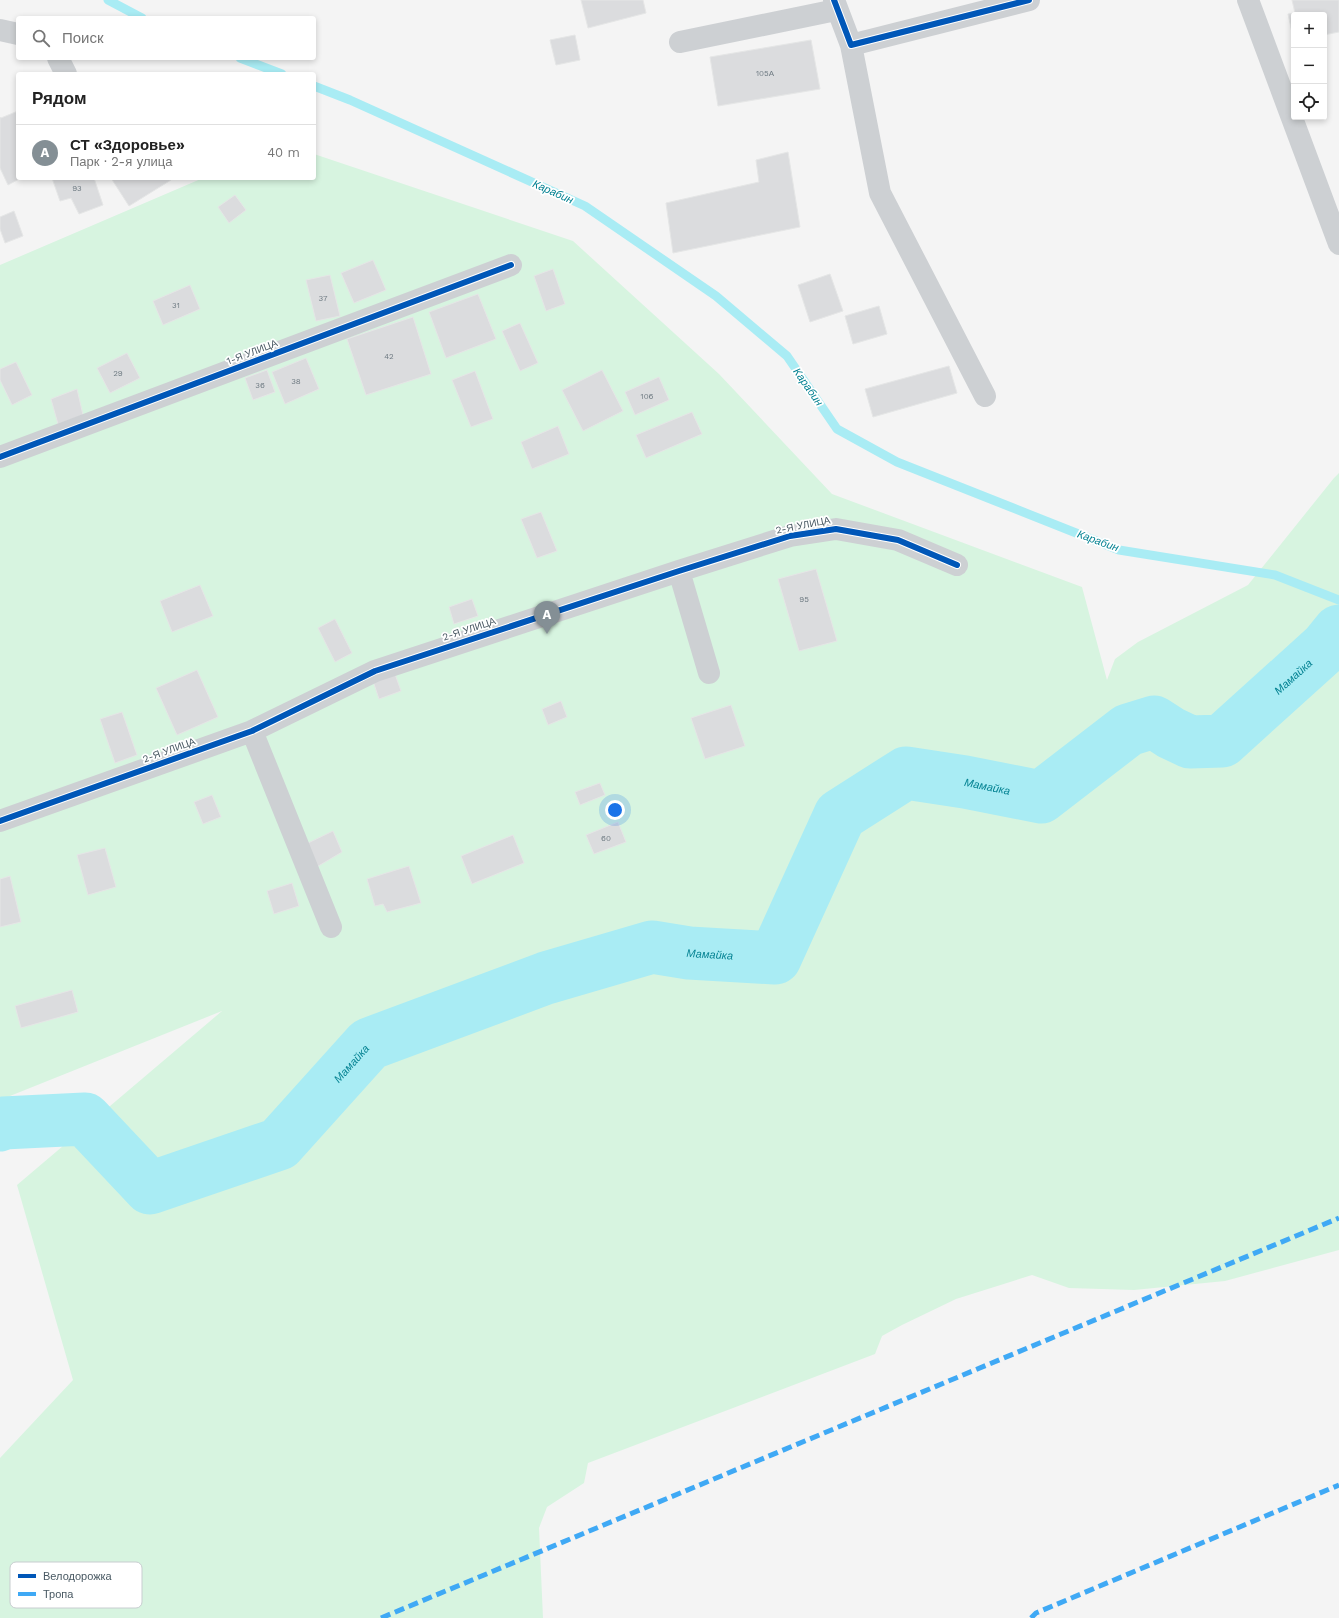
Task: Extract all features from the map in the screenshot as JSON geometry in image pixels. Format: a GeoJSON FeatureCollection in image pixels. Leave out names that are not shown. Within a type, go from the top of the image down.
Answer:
{"type":"FeatureCollection","features":[{"type":"Feature","properties":{"kind":"street"},"geometry":{"type":"LineString","coordinates":[[851,45],[1029,0]]}},
{"type":"Feature","properties":{"kind":"street"},"geometry":{"type":"LineString","coordinates":[[1248,0],[1339,244]]}},
{"type":"Feature","properties":{"kind":"street"},"geometry":{"type":"LineString","coordinates":[[680,42],[835,5],[851,45],[880,193],[985,396]]}},
{"type":"Feature","properties":{"kind":"street"},"geometry":{"type":"LineString","coordinates":[[0,30],[16,34]]}},
{"type":"Feature","properties":{"kind":"street"},"geometry":{"type":"LineString","coordinates":[[59,60],[65,72]]}},
{"type":"Feature","properties":{"kind":"street","name":"1-Я УЛИЦА"},"geometry":{"type":"LineString","coordinates":[[0,457],[511,265]]}},
{"type":"Feature","properties":{"kind":"street","name":"2-Я УЛИЦА"},"geometry":{"type":"LineString","coordinates":[[0,821],[252,731],[375,671],[679,570],[790,536],[836,529],[898,540],[957,565]]}},
{"type":"Feature","properties":{"kind":"street"},"geometry":{"type":"LineString","coordinates":[[679,570],[708,673]]}},
{"type":"Feature","properties":{"kind":"street"},"geometry":{"type":"LineString","coordinates":[[252,731],[331,927]]}},
{"type":"Feature","properties":{"kind":"green space"},"geometry":{"type":"Polygon","coordinates":[[[316,155],[573,241],[719,374],[832,494],[1082,587],[1107,680],[1115,659],[1138,642],[1248,585],[1339,473],[1339,1250],[1225,1281],[1134,1290],[1069,1288],[1032,1275],[956,1299],[902,1325],[882,1336],[875,1354],[588,1463],[584,1483],[547,1507],[539,1528],[543,1618],[0,1618],[0,1458],[73,1380],[17,1185],[222,1011],[0,1100],[0,265],[198,180],[316,180],[316,155]]]}},
{"type":"Feature","properties":{"kind":"building"},"geometry":{"type":"Polygon","coordinates":[[[581,0],[643,0],[646,13],[588,28],[581,0]]]}},
{"type":"Feature","properties":{"kind":"building"},"geometry":{"type":"Polygon","coordinates":[[[1292,0],[1339,0],[1339,32],[1327,34],[1327,12],[1295,12],[1292,0]]]}},
{"type":"Feature","properties":{"kind":"building"},"geometry":{"type":"Polygon","coordinates":[[[1288,14],[1291,14],[1291,28],[1288,14]]]}},
{"type":"Feature","properties":{"kind":"building"},"geometry":{"type":"Polygon","coordinates":[[[575,35],[580,60],[556,65],[550,40],[575,35]]]}},
{"type":"Feature","properties":{"kind":"building"},"geometry":{"type":"Polygon","coordinates":[[[811,40],[820,89],[718,106],[710,57],[811,40]]]}},
{"type":"Feature","properties":{"kind":"building"},"geometry":{"type":"Polygon","coordinates":[[[16,112],[16,180],[17,180],[8,185],[0,168],[0,117],[1,118],[16,112]]]}},
{"type":"Feature","properties":{"kind":"building"},"geometry":{"type":"Polygon","coordinates":[[[788,152],[800,227],[673,253],[666,203],[759,182],[756,160],[788,152]]]}},
{"type":"Feature","properties":{"kind":"building"},"geometry":{"type":"Polygon","coordinates":[[[53,180],[95,180],[103,205],[79,214],[71,198],[60,201],[53,180]]]}},
{"type":"Feature","properties":{"kind":"building"},"geometry":{"type":"Polygon","coordinates":[[[112,180],[171,180],[129,206],[112,180]]]}},
{"type":"Feature","properties":{"kind":"building"},"geometry":{"type":"Polygon","coordinates":[[[235,195],[246,210],[229,223],[218,207],[235,195]]]}},
{"type":"Feature","properties":{"kind":"building"},"geometry":{"type":"Polygon","coordinates":[[[14,211],[23,236],[5,243],[0,229],[0,217],[14,211]]]}},
{"type":"Feature","properties":{"kind":"building"},"geometry":{"type":"Polygon","coordinates":[[[373,260],[386,290],[354,303],[341,273],[373,260]]]}},
{"type":"Feature","properties":{"kind":"building"},"geometry":{"type":"Polygon","coordinates":[[[553,269],[565,304],[546,311],[534,276],[553,269]]]}},
{"type":"Feature","properties":{"kind":"building"},"geometry":{"type":"Polygon","coordinates":[[[830,274],[843,311],[810,322],[798,285],[830,274]]]}},
{"type":"Feature","properties":{"kind":"building"},"geometry":{"type":"Polygon","coordinates":[[[330,275],[340,316],[316,321],[306,280],[330,275]]]}},
{"type":"Feature","properties":{"kind":"building"},"geometry":{"type":"Polygon","coordinates":[[[190,285],[200,309],[163,325],[153,301],[190,285]]]}},
{"type":"Feature","properties":{"kind":"building"},"geometry":{"type":"Polygon","coordinates":[[[478,294],[496,339],[446,358],[429,312],[478,294]]]}},
{"type":"Feature","properties":{"kind":"building"},"geometry":{"type":"Polygon","coordinates":[[[879,306],[887,334],[853,344],[845,316],[879,306]]]}},
{"type":"Feature","properties":{"kind":"building"},"geometry":{"type":"Polygon","coordinates":[[[413,317],[431,374],[366,395],[347,339],[413,317]]]}},
{"type":"Feature","properties":{"kind":"building"},"geometry":{"type":"Polygon","coordinates":[[[520,323],[538,363],[520,371],[502,331],[520,323]]]}},
{"type":"Feature","properties":{"kind":"building"},"geometry":{"type":"Polygon","coordinates":[[[127,353],[140,378],[110,393],[97,368],[127,353]]]}},
{"type":"Feature","properties":{"kind":"building"},"geometry":{"type":"Polygon","coordinates":[[[306,358],[319,389],[285,404],[272,372],[306,358]]]}},
{"type":"Feature","properties":{"kind":"building"},"geometry":{"type":"Polygon","coordinates":[[[16,362],[32,395],[12,405],[0,380],[0,369],[16,362]]]}},
{"type":"Feature","properties":{"kind":"building"},"geometry":{"type":"Polygon","coordinates":[[[949,366],[957,393],[873,417],[865,389],[949,366]]]}},
{"type":"Feature","properties":{"kind":"building"},"geometry":{"type":"Polygon","coordinates":[[[267,370],[275,392],[253,400],[245,378],[267,370]]]}},
{"type":"Feature","properties":{"kind":"building"},"geometry":{"type":"Polygon","coordinates":[[[602,370],[623,411],[583,431],[562,390],[602,370]]]}},
{"type":"Feature","properties":{"kind":"building"},"geometry":{"type":"Polygon","coordinates":[[[475,371],[493,419],[471,427],[452,380],[475,371]]]}},
{"type":"Feature","properties":{"kind":"building"},"geometry":{"type":"Polygon","coordinates":[[[659,377],[669,400],[635,415],[625,392],[659,377]]]}},
{"type":"Feature","properties":{"kind":"building"},"geometry":{"type":"Polygon","coordinates":[[[77,389],[83,415],[58,424],[51,399],[77,389]]]}},
{"type":"Feature","properties":{"kind":"building"},"geometry":{"type":"Polygon","coordinates":[[[692,412],[702,434],[646,458],[636,435],[692,412]]]}},
{"type":"Feature","properties":{"kind":"building"},"geometry":{"type":"Polygon","coordinates":[[[558,426],[569,454],[532,469],[521,442],[558,426]]]}},
{"type":"Feature","properties":{"kind":"building"},"geometry":{"type":"Polygon","coordinates":[[[541,512],[557,551],[537,558],[521,519],[541,512]]]}},
{"type":"Feature","properties":{"kind":"building"},"geometry":{"type":"Polygon","coordinates":[[[816,569],[837,641],[799,651],[778,579],[816,569]]]}},
{"type":"Feature","properties":{"kind":"building"},"geometry":{"type":"Polygon","coordinates":[[[200,585],[213,616],[172,632],[160,601],[200,585]]]}},
{"type":"Feature","properties":{"kind":"building"},"geometry":{"type":"Polygon","coordinates":[[[472,599],[478,616],[454,624],[449,607],[472,599]]]}},
{"type":"Feature","properties":{"kind":"building"},"geometry":{"type":"Polygon","coordinates":[[[335,619],[352,653],[335,662],[318,628],[335,619]]]}},
{"type":"Feature","properties":{"kind":"building"},"geometry":{"type":"Polygon","coordinates":[[[197,670],[218,717],[177,735],[156,688],[197,670]]]}},
{"type":"Feature","properties":{"kind":"building"},"geometry":{"type":"Polygon","coordinates":[[[395,674],[401,691],[379,699],[373,681],[395,674]]]}},
{"type":"Feature","properties":{"kind":"building"},"geometry":{"type":"Polygon","coordinates":[[[561,701],[567,717],[548,725],[542,709],[561,701]]]}},
{"type":"Feature","properties":{"kind":"building"},"geometry":{"type":"Polygon","coordinates":[[[731,705],[745,746],[705,759],[691,718],[731,705]]]}},
{"type":"Feature","properties":{"kind":"building"},"geometry":{"type":"Polygon","coordinates":[[[122,712],[137,755],[115,763],[100,719],[122,712]]]}},
{"type":"Feature","properties":{"kind":"building"},"geometry":{"type":"Polygon","coordinates":[[[600,783],[605,795],[580,805],[575,792],[600,783]]]}},
{"type":"Feature","properties":{"kind":"building"},"geometry":{"type":"Polygon","coordinates":[[[212,795],[221,817],[203,824],[194,802],[212,795]]]}},
{"type":"Feature","properties":{"kind":"building"},"geometry":{"type":"Polygon","coordinates":[[[618,822],[626,842],[594,854],[586,835],[618,822]]]}},
{"type":"Feature","properties":{"kind":"building"},"geometry":{"type":"Polygon","coordinates":[[[333,831],[342,852],[315,868],[306,844],[333,831]]]}},
{"type":"Feature","properties":{"kind":"building"},"geometry":{"type":"Polygon","coordinates":[[[513,835],[524,863],[472,884],[461,856],[513,835]]]}},
{"type":"Feature","properties":{"kind":"building"},"geometry":{"type":"Polygon","coordinates":[[[105,848],[116,887],[88,895],[77,855],[105,848]]]}},
{"type":"Feature","properties":{"kind":"building"},"geometry":{"type":"Polygon","coordinates":[[[409,866],[421,903],[387,912],[383,904],[375,906],[367,879],[409,866]]]}},
{"type":"Feature","properties":{"kind":"building"},"geometry":{"type":"Polygon","coordinates":[[[10,876],[21,922],[0,927],[0,879],[10,876]]]}},
{"type":"Feature","properties":{"kind":"building"},"geometry":{"type":"Polygon","coordinates":[[[292,883],[299,906],[274,914],[267,891],[292,883]]]}},
{"type":"Feature","properties":{"kind":"building"},"geometry":{"type":"Polygon","coordinates":[[[72,990],[78,1012],[21,1028],[15,1006],[72,990]]]}},
{"type":"Feature","properties":{"kind":"waterway","name":"Карабин"},"geometry":{"type":"LineString","coordinates":[[108,0],[138,16]]}},
{"type":"Feature","properties":{"kind":"waterway","name":"Карабин"},"geometry":{"type":"LineString","coordinates":[[245,60],[277,72]]}},
{"type":"Feature","properties":{"kind":"waterway","name":"Карабин"},"geometry":{"type":"LineString","coordinates":[[316,87],[350,100],[585,206],[716,296],[787,356],[837,429],[897,462],[1119,550],[1275,575],[1339,600]]}},
{"type":"Feature","properties":{"kind":"waterway","name":"Мамайка"},"geometry":{"type":"LineString","coordinates":[[0,1125],[3,1123],[85,1119],[150,1188],[279,1144],[369,1044],[546,978],[652,947],[689,953],[775,958],[840,815],[906,773],[965,782],[1041,797],[1128,730],[1154,722],[1171,733],[1190,742],[1222,741],[1326,647],[1339,631]]}},
{"type":"Feature","properties":{"kind":"marked path"},"geometry":{"type":"LineString","coordinates":[[381,1618],[1339,1218]]}},
{"type":"Feature","properties":{"kind":"marked path"},"geometry":{"type":"LineString","coordinates":[[1031,1618],[1036,1613],[1339,1485]]}},
{"type":"Feature","properties":{"kind":"cycle path"},"geometry":{"type":"LineString","coordinates":[[834,0],[851,45],[1029,0]]}},
{"type":"Feature","properties":{"kind":"cycle path"},"geometry":{"type":"LineString","coordinates":[[0,457],[511,265]]}},
{"type":"Feature","properties":{"kind":"cycle path"},"geometry":{"type":"LineString","coordinates":[[0,821],[252,731],[375,671],[790,536],[836,529],[898,540],[957,565]]}},
{"type":"Feature","properties":{"kind":"place","name":"СТ «Здоровье»"},"geometry":{"type":"Point","coordinates":[547,634]}}]}
